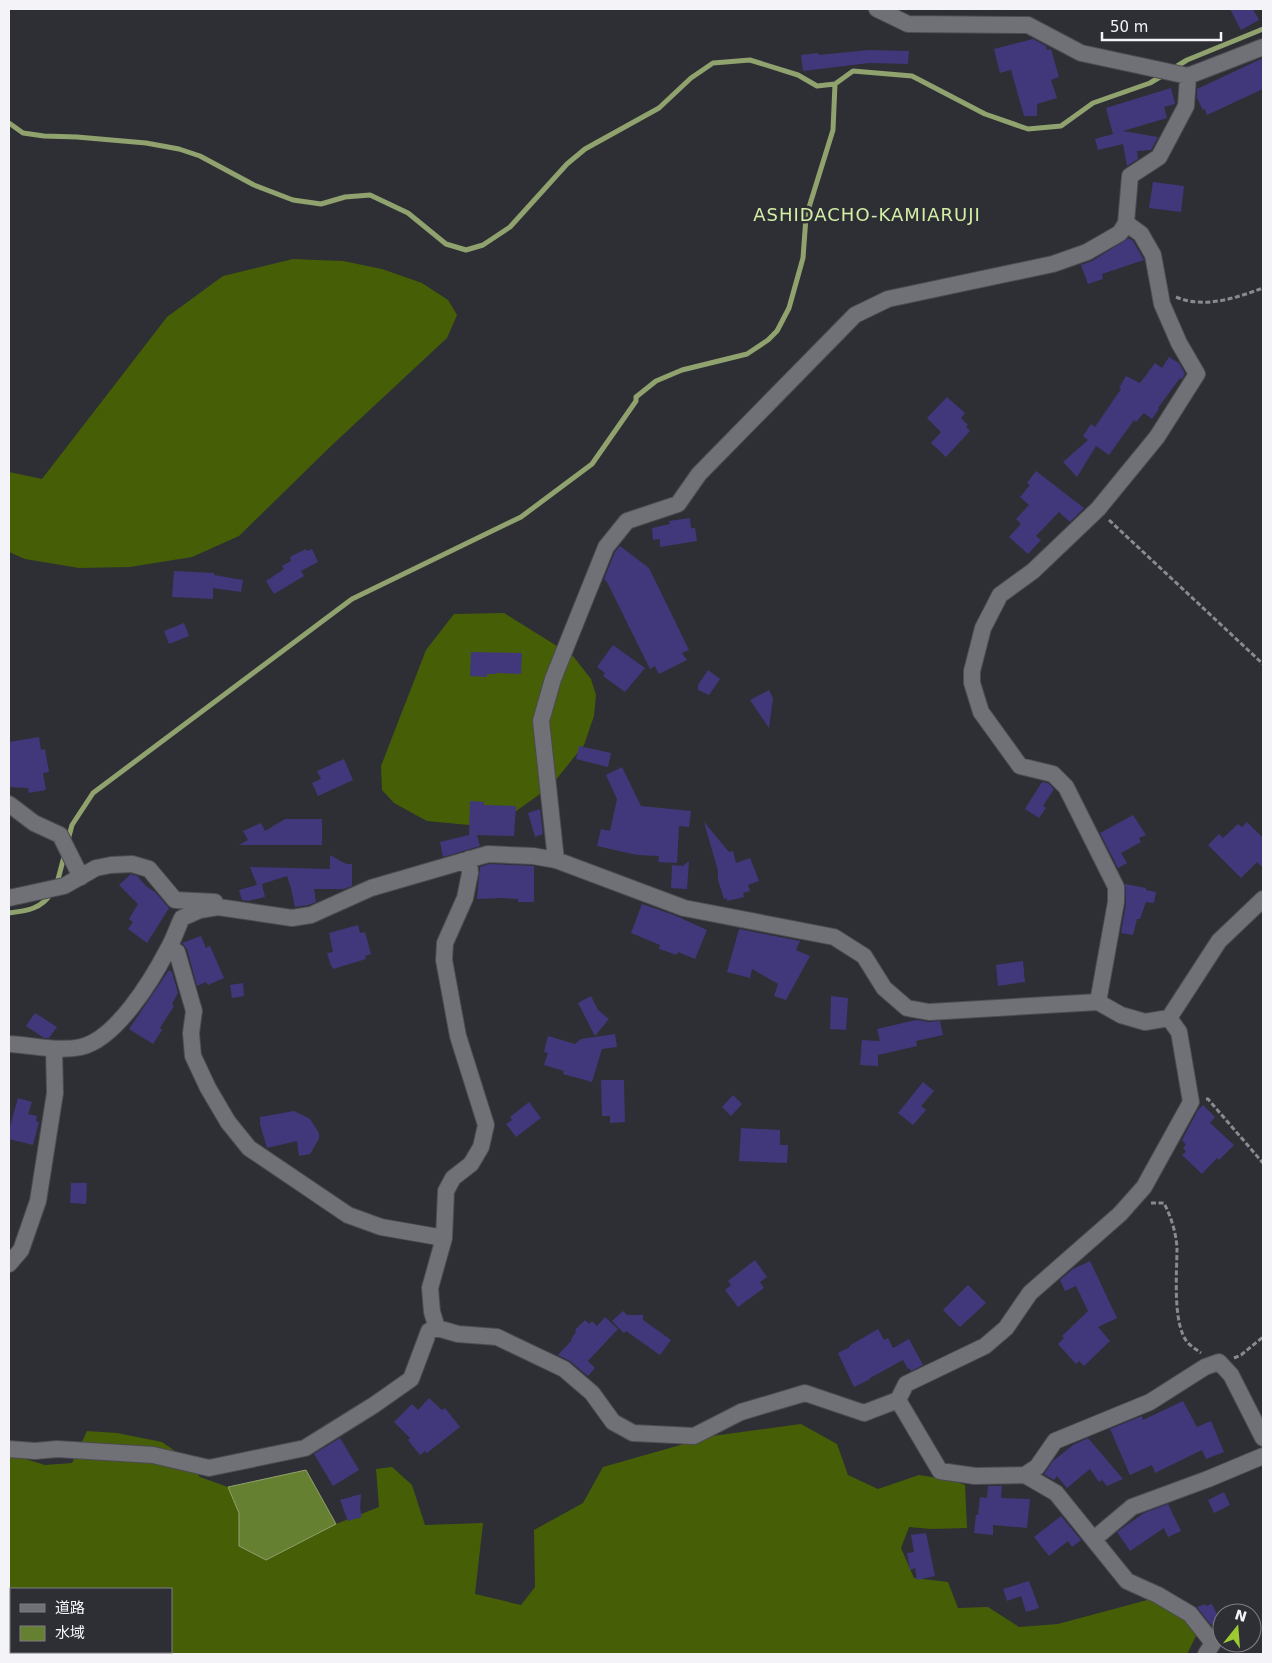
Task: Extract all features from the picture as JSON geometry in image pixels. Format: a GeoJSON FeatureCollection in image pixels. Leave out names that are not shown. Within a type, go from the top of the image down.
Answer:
{"type":"FeatureCollection","features":[{"type":"Feature","properties":{"kind":"street"},"geometry":{"type":"LineString","coordinates":[[877,9],[908,24],[1028,25],[1081,53],[1188,76],[1263,47]]}},
{"type":"Feature","properties":{"kind":"street"},"geometry":{"type":"LineString","coordinates":[[556,860],[541,721],[553,679],[606,547],[627,522],[678,504],[699,474],[855,315],[888,299],[1053,264],[1087,252],[1120,234],[1126,223],[1130,176],[1159,157],[1186,106],[1188,76]]}},
{"type":"Feature","properties":{"kind":"street"},"geometry":{"type":"LineString","coordinates":[[1098,1002],[1116,902],[1116,887],[1066,787],[1053,774],[1020,766],[981,712],[972,683],[972,671],[983,628],[1000,595],[1033,571],[1098,509],[1157,437],[1197,374],[1179,343],[1162,304],[1152,255],[1141,234],[1126,223]]}},
{"type":"Feature","properties":{"kind":"street"},"geometry":{"type":"LineString","coordinates":[[9,804],[34,823],[60,835],[81,877]]}},
{"type":"Feature","properties":{"kind":"street"},"geometry":{"type":"LineString","coordinates":[[9,1044],[54,1049],[81,1047],[99,1040],[118,1025],[142,991],[169,948],[182,918],[200,910],[218,907],[292,918],[311,915],[371,888],[488,854],[533,856],[556,860],[684,908],[834,938],[864,956],[884,988],[907,1008],[929,1012],[1098,1002],[1121,1015],[1146,1022],[1169,1018],[1218,942],[1263,899]]}},
{"type":"Feature","properties":{"kind":"street"},"geometry":{"type":"LineString","coordinates":[[437,1328],[432,1312],[430,1288],[444,1238],[446,1191],[453,1178],[471,1164],[481,1147],[486,1125],[458,1036],[444,960],[445,943],[465,898],[470,874],[469,859]]}},
{"type":"Feature","properties":{"kind":"street"},"geometry":{"type":"LineString","coordinates":[[9,898],[64,886],[96,868],[132,864],[149,869],[175,900],[218,902],[218,907]]}},
{"type":"Feature","properties":{"kind":"street"},"geometry":{"type":"LineString","coordinates":[[169,948],[177,952],[194,1010],[191,1032],[193,1056],[208,1088],[228,1122],[249,1148],[348,1215],[381,1227],[444,1238]]}},
{"type":"Feature","properties":{"kind":"street"},"geometry":{"type":"LineString","coordinates":[[9,1449],[35,1451],[57,1449],[153,1455],[209,1468],[305,1448],[374,1405],[411,1379],[429,1332],[437,1328],[458,1334],[497,1337],[564,1369],[592,1392],[613,1422],[633,1433],[694,1436],[741,1412],[805,1393],[864,1413],[898,1400],[906,1384],[985,1346],[1006,1328],[1030,1293],[1120,1214],[1144,1187],[1191,1102],[1179,1032],[1169,1018]]}},
{"type":"Feature","properties":{"kind":"street"},"geometry":{"type":"LineString","coordinates":[[9,1264],[21,1250],[38,1201],[55,1093],[54,1049]]}},
{"type":"Feature","properties":{"kind":"street"},"geometry":{"type":"LineString","coordinates":[[1025,1475],[1037,1467],[1055,1442],[1150,1402],[1205,1367],[1219,1362],[1232,1374],[1263,1438]]}},
{"type":"Feature","properties":{"kind":"street"},"geometry":{"type":"LineString","coordinates":[[898,1400],[940,1471],[975,1476],[1025,1475],[1056,1493],[1127,1581],[1158,1595],[1190,1614],[1213,1643],[1206,1654]]}},
{"type":"Feature","properties":{"kind":"street"},"geometry":{"type":"LineString","coordinates":[[1094,1539],[1132,1507],[1263,1456]]}},
{"type":"Feature","properties":{"kind":"path"},"geometry":{"type":"LineString","coordinates":[[1159,286],[1178,298],[1202,302],[1235,299],[1263,288]]}},
{"type":"Feature","properties":{"kind":"path"},"geometry":{"type":"LineString","coordinates":[[1098,509],[1263,664]]}},
{"type":"Feature","properties":{"kind":"path"},"geometry":{"type":"LineString","coordinates":[[1191,1102],[1208,1099],[1263,1163]]}},
{"type":"Feature","properties":{"kind":"path"},"geometry":{"type":"LineString","coordinates":[[1150,1203],[1164,1203],[1171,1216],[1177,1246],[1176,1284],[1180,1327],[1188,1343],[1202,1354],[1219,1362],[1241,1355],[1263,1337]]}},
{"type":"Feature","properties":{"kind":"shaded area"},"geometry":{"type":"Polygon","coordinates":[[[293,259],[343,261],[382,269],[422,283],[448,300],[457,315],[447,338],[331,446],[239,536],[192,557],[130,567],[79,568],[25,559],[9,552],[9,472],[42,479],[167,317],[223,276],[293,259]]]}},
{"type":"Feature","properties":{"kind":"shaded area"},"geometry":{"type":"Polygon","coordinates":[[[504,613],[573,656],[591,679],[596,695],[594,716],[584,745],[550,787],[502,821],[469,825],[427,821],[394,803],[382,790],[381,766],[426,650],[454,614],[504,613]]]}},
{"type":"Feature","properties":{"kind":"shaded area"},"geometry":{"type":"Polygon","coordinates":[[[801,1424],[837,1444],[848,1475],[878,1489],[919,1475],[951,1480],[965,1485],[967,1528],[931,1529],[909,1527],[901,1548],[914,1578],[948,1582],[958,1608],[988,1607],[1019,1627],[1058,1624],[1151,1599],[1180,1614],[1197,1634],[1187,1654],[9,1654],[9,1454],[45,1465],[72,1463],[87,1431],[117,1433],[162,1442],[185,1458],[200,1477],[228,1487],[239,1513],[239,1546],[266,1560],[336,1524],[379,1507],[376,1469],[392,1467],[412,1485],[425,1525],[483,1523],[475,1594],[521,1605],[535,1587],[534,1530],[583,1503],[603,1467],[712,1436],[801,1424]]]}},
{"type":"Feature","properties":{"kind":"water"},"geometry":{"type":"Polygon","coordinates":[[[306,1470],[336,1524],[266,1560],[239,1546],[239,1513],[228,1487],[306,1470]]]}},
{"type":"Feature","properties":{"kind":"building"},"geometry":{"type":"Polygon","coordinates":[[[1230,9],[1253,9],[1259,20],[1241,30],[1230,9]]]}},
{"type":"Feature","properties":{"kind":"building"},"geometry":{"type":"Polygon","coordinates":[[[1033,39],[1046,46],[1047,50],[1051,49],[1059,77],[1051,80],[1057,98],[1037,104],[1037,116],[1024,116],[1011,70],[1000,73],[994,49],[1033,39]]]}},
{"type":"Feature","properties":{"kind":"building"},"geometry":{"type":"Polygon","coordinates":[[[869,50],[909,51],[908,64],[869,63],[803,71],[801,55],[869,50]]]}},
{"type":"Feature","properties":{"kind":"building"},"geometry":{"type":"Polygon","coordinates":[[[1263,58],[1263,89],[1207,115],[1197,98],[1197,89],[1263,58]]]}},
{"type":"Feature","properties":{"kind":"building"},"geometry":{"type":"Polygon","coordinates":[[[1171,88],[1175,104],[1164,107],[1167,118],[1123,131],[1158,137],[1151,150],[1137,151],[1138,159],[1127,166],[1123,144],[1098,150],[1095,139],[1113,134],[1106,108],[1171,88]]]}},
{"type":"Feature","properties":{"kind":"building"},"geometry":{"type":"Polygon","coordinates":[[[1153,182],[1184,186],[1181,212],[1149,208],[1153,182]]]}},
{"type":"Feature","properties":{"kind":"building"},"geometry":{"type":"Polygon","coordinates":[[[1129,238],[1133,241],[1144,260],[1102,274],[1103,279],[1088,284],[1081,265],[1092,261],[1129,238]]]}},
{"type":"Feature","properties":{"kind":"building"},"geometry":{"type":"Polygon","coordinates":[[[1169,357],[1179,363],[1185,374],[1158,408],[1152,419],[1144,413],[1136,422],[1134,420],[1109,455],[1096,446],[1077,477],[1063,462],[1088,440],[1083,436],[1091,424],[1095,427],[1121,389],[1119,388],[1126,376],[1140,383],[1155,363],[1162,368],[1169,357]]]}},
{"type":"Feature","properties":{"kind":"building"},"geometry":{"type":"Polygon","coordinates":[[[947,397],[965,413],[961,418],[968,425],[966,427],[970,431],[946,457],[931,443],[941,432],[927,418],[947,397]]]}},
{"type":"Feature","properties":{"kind":"building"},"geometry":{"type":"Polygon","coordinates":[[[1036,471],[1084,508],[1070,522],[1059,512],[1036,536],[1041,540],[1028,554],[1009,537],[1021,524],[1016,519],[1029,505],[1020,497],[1030,485],[1027,483],[1036,471]]]}},
{"type":"Feature","properties":{"kind":"building"},"geometry":{"type":"Polygon","coordinates":[[[690,518],[691,528],[695,528],[697,541],[660,547],[660,539],[653,540],[652,528],[670,524],[669,521],[690,518]]]}},
{"type":"Feature","properties":{"kind":"building"},"geometry":{"type":"Polygon","coordinates":[[[620,546],[649,568],[689,650],[682,653],[687,660],[659,674],[655,666],[650,669],[604,579],[615,552],[620,546]]]}},
{"type":"Feature","properties":{"kind":"building"},"geometry":{"type":"Polygon","coordinates":[[[306,549],[307,551],[312,549],[318,562],[301,571],[304,576],[274,594],[266,581],[284,569],[282,566],[291,561],[290,557],[306,549]]]}},
{"type":"Feature","properties":{"kind":"building"},"geometry":{"type":"Polygon","coordinates":[[[174,571],[214,573],[214,575],[243,580],[241,592],[213,588],[213,599],[172,597],[174,571]]]}},
{"type":"Feature","properties":{"kind":"building"},"geometry":{"type":"Polygon","coordinates":[[[184,623],[189,636],[169,644],[164,631],[184,623]]]}},
{"type":"Feature","properties":{"kind":"building"},"geometry":{"type":"Polygon","coordinates":[[[613,645],[645,668],[625,692],[603,676],[605,673],[597,667],[613,645]]]}},
{"type":"Feature","properties":{"kind":"building"},"geometry":{"type":"Polygon","coordinates":[[[471,652],[522,653],[521,674],[496,673],[487,674],[487,677],[470,676],[471,652]]]}},
{"type":"Feature","properties":{"kind":"building"},"geometry":{"type":"Polygon","coordinates":[[[708,670],[720,679],[709,695],[698,690],[698,685],[708,670]]]}},
{"type":"Feature","properties":{"kind":"building"},"geometry":{"type":"Polygon","coordinates":[[[769,690],[773,698],[769,728],[750,700],[769,690]]]}},
{"type":"Feature","properties":{"kind":"building"},"geometry":{"type":"Polygon","coordinates":[[[39,737],[41,750],[45,749],[49,772],[43,773],[46,790],[29,793],[28,788],[9,787],[9,742],[39,737]]]}},
{"type":"Feature","properties":{"kind":"building"},"geometry":{"type":"Polygon","coordinates":[[[579,746],[611,753],[608,767],[576,759],[579,746]]]}},
{"type":"Feature","properties":{"kind":"building"},"geometry":{"type":"Polygon","coordinates":[[[344,759],[353,780],[318,796],[312,783],[321,779],[317,771],[344,759]]]}},
{"type":"Feature","properties":{"kind":"building"},"geometry":{"type":"Polygon","coordinates":[[[622,767],[641,806],[691,811],[689,827],[679,826],[677,863],[658,862],[659,856],[637,855],[597,846],[601,829],[610,831],[617,799],[606,775],[622,767]]]}},
{"type":"Feature","properties":{"kind":"building"},"geometry":{"type":"Polygon","coordinates":[[[1042,782],[1048,783],[1054,789],[1043,806],[1046,808],[1039,818],[1025,809],[1042,782]]]}},
{"type":"Feature","properties":{"kind":"building"},"geometry":{"type":"Polygon","coordinates":[[[470,801],[484,802],[484,805],[516,806],[514,836],[477,835],[480,846],[443,857],[440,842],[469,835],[470,801]]]}},
{"type":"Feature","properties":{"kind":"building"},"geometry":{"type":"Polygon","coordinates":[[[540,809],[543,834],[535,837],[528,813],[540,809]]]}},
{"type":"Feature","properties":{"kind":"building"},"geometry":{"type":"Polygon","coordinates":[[[1133,815],[1146,835],[1139,838],[1141,842],[1121,853],[1127,863],[1118,868],[1100,833],[1133,815]]]}},
{"type":"Feature","properties":{"kind":"building"},"geometry":{"type":"Polygon","coordinates":[[[285,819],[322,819],[322,845],[239,845],[248,840],[243,831],[261,823],[265,831],[285,819]]]}},
{"type":"Feature","properties":{"kind":"building"},"geometry":{"type":"Polygon","coordinates":[[[704,822],[729,852],[733,851],[736,863],[750,858],[759,881],[748,885],[750,891],[743,893],[744,897],[727,901],[727,898],[724,899],[704,822]]]}},
{"type":"Feature","properties":{"kind":"building"},"geometry":{"type":"Polygon","coordinates":[[[1247,822],[1263,838],[1263,868],[1257,862],[1241,878],[1208,845],[1219,834],[1223,838],[1238,824],[1242,827],[1247,822]]]}},
{"type":"Feature","properties":{"kind":"building"},"geometry":{"type":"Polygon","coordinates":[[[330,855],[346,864],[352,864],[352,886],[344,889],[314,889],[316,902],[295,907],[287,876],[262,884],[265,897],[248,901],[242,900],[239,890],[257,885],[250,867],[330,869],[330,855]]]}},
{"type":"Feature","properties":{"kind":"building"},"geometry":{"type":"Polygon","coordinates":[[[689,861],[687,889],[671,888],[672,865],[683,866],[689,861]]]}},
{"type":"Feature","properties":{"kind":"building"},"geometry":{"type":"Polygon","coordinates":[[[489,864],[534,866],[534,902],[518,902],[518,899],[501,898],[477,899],[480,867],[489,864]]]}},
{"type":"Feature","properties":{"kind":"building"},"geometry":{"type":"Polygon","coordinates":[[[131,874],[137,876],[156,893],[169,908],[147,943],[128,929],[133,922],[129,919],[138,904],[119,885],[131,874]]]}},
{"type":"Feature","properties":{"kind":"building"},"geometry":{"type":"Polygon","coordinates":[[[1125,884],[1156,892],[1154,903],[1146,902],[1140,919],[1137,919],[1133,935],[1121,933],[1126,904],[1125,884]]]}},
{"type":"Feature","properties":{"kind":"building"},"geometry":{"type":"Polygon","coordinates":[[[642,904],[674,915],[707,930],[695,959],[678,952],[677,955],[659,949],[660,945],[631,933],[642,904]]]}},
{"type":"Feature","properties":{"kind":"building"},"geometry":{"type":"Polygon","coordinates":[[[358,925],[360,933],[365,932],[371,954],[365,956],[366,959],[333,969],[327,953],[333,952],[329,933],[358,925]]]}},
{"type":"Feature","properties":{"kind":"building"},"geometry":{"type":"Polygon","coordinates":[[[739,929],[800,941],[796,950],[810,956],[786,1000],[774,996],[778,984],[752,969],[750,978],[727,972],[739,929]]]}},
{"type":"Feature","properties":{"kind":"building"},"geometry":{"type":"Polygon","coordinates":[[[201,936],[206,948],[210,946],[224,978],[208,985],[206,982],[197,986],[187,949],[182,943],[201,936]]]}},
{"type":"Feature","properties":{"kind":"building"},"geometry":{"type":"Polygon","coordinates":[[[1023,961],[1025,982],[998,986],[996,965],[1023,961]]]}},
{"type":"Feature","properties":{"kind":"building"},"geometry":{"type":"Polygon","coordinates":[[[169,970],[172,972],[178,993],[172,1004],[174,1006],[160,1028],[162,1030],[153,1044],[129,1029],[169,970]]]}},
{"type":"Feature","properties":{"kind":"building"},"geometry":{"type":"Polygon","coordinates":[[[243,983],[244,996],[232,998],[230,985],[243,983]]]}},
{"type":"Feature","properties":{"kind":"building"},"geometry":{"type":"Polygon","coordinates":[[[591,996],[598,1010],[609,1019],[595,1036],[578,1003],[591,996]]]}},
{"type":"Feature","properties":{"kind":"building"},"geometry":{"type":"Polygon","coordinates":[[[831,996],[848,998],[846,1030],[830,1029],[831,996]]]}},
{"type":"Feature","properties":{"kind":"building"},"geometry":{"type":"Polygon","coordinates":[[[35,1013],[57,1027],[49,1038],[44,1038],[26,1026],[35,1013]]]}},
{"type":"Feature","properties":{"kind":"building"},"geometry":{"type":"Polygon","coordinates":[[[916,1020],[940,1021],[943,1035],[916,1041],[917,1046],[878,1055],[878,1066],[860,1065],[862,1040],[880,1041],[877,1029],[916,1020]]]}},
{"type":"Feature","properties":{"kind":"building"},"geometry":{"type":"Polygon","coordinates":[[[615,1034],[617,1047],[602,1049],[592,1082],[563,1074],[564,1071],[544,1065],[548,1053],[544,1052],[548,1036],[575,1044],[581,1039],[615,1034]]]}},
{"type":"Feature","properties":{"kind":"building"},"geometry":{"type":"Polygon","coordinates":[[[601,1080],[624,1080],[625,1122],[610,1123],[610,1116],[602,1116],[601,1080]]]}},
{"type":"Feature","properties":{"kind":"building"},"geometry":{"type":"Polygon","coordinates":[[[923,1082],[934,1091],[921,1106],[926,1110],[913,1125],[898,1113],[923,1082]]]}},
{"type":"Feature","properties":{"kind":"building"},"geometry":{"type":"Polygon","coordinates":[[[733,1095],[742,1104],[731,1116],[722,1107],[733,1095]]]}},
{"type":"Feature","properties":{"kind":"building"},"geometry":{"type":"Polygon","coordinates":[[[18,1098],[32,1102],[28,1114],[37,1116],[36,1121],[39,1122],[33,1145],[9,1139],[9,1130],[18,1098]]]}},
{"type":"Feature","properties":{"kind":"building"},"geometry":{"type":"Polygon","coordinates":[[[529,1102],[541,1118],[516,1137],[506,1124],[512,1120],[510,1117],[529,1102]]]}},
{"type":"Feature","properties":{"kind":"building"},"geometry":{"type":"Polygon","coordinates":[[[1203,1105],[1215,1117],[1210,1123],[1234,1145],[1219,1160],[1217,1158],[1202,1174],[1182,1155],[1186,1152],[1183,1148],[1186,1145],[1182,1140],[1198,1110],[1203,1105]]]}},
{"type":"Feature","properties":{"kind":"building"},"geometry":{"type":"Polygon","coordinates":[[[294,1111],[310,1119],[319,1133],[319,1139],[310,1154],[299,1156],[297,1141],[267,1148],[260,1124],[260,1117],[294,1111]]]}},
{"type":"Feature","properties":{"kind":"building"},"geometry":{"type":"Polygon","coordinates":[[[741,1128],[780,1130],[780,1145],[788,1145],[787,1163],[739,1161],[741,1128]]]}},
{"type":"Feature","properties":{"kind":"building"},"geometry":{"type":"Polygon","coordinates":[[[71,1183],[87,1183],[86,1204],[70,1203],[71,1183]]]}},
{"type":"Feature","properties":{"kind":"building"},"geometry":{"type":"Polygon","coordinates":[[[755,1260],[767,1277],[760,1282],[764,1288],[738,1307],[725,1290],[731,1285],[728,1281],[755,1260]]]}},
{"type":"Feature","properties":{"kind":"building"},"geometry":{"type":"Polygon","coordinates":[[[1090,1261],[1117,1318],[1098,1327],[1110,1341],[1084,1366],[1079,1361],[1076,1364],[1058,1344],[1064,1338],[1062,1336],[1088,1311],[1076,1286],[1065,1291],[1060,1280],[1073,1269],[1090,1261]]]}},
{"type":"Feature","properties":{"kind":"building"},"geometry":{"type":"Polygon","coordinates":[[[968,1285],[986,1303],[960,1327],[943,1310],[968,1285]]]}},
{"type":"Feature","properties":{"kind":"building"},"geometry":{"type":"Polygon","coordinates":[[[623,1311],[627,1315],[643,1315],[643,1320],[671,1340],[660,1355],[626,1331],[624,1333],[612,1321],[623,1311]]]}},
{"type":"Feature","properties":{"kind":"building"},"geometry":{"type":"Polygon","coordinates":[[[605,1317],[618,1329],[588,1361],[595,1368],[588,1376],[570,1361],[558,1355],[572,1340],[576,1332],[575,1330],[585,1320],[589,1324],[592,1321],[597,1326],[605,1317]]]}},
{"type":"Feature","properties":{"kind":"building"},"geometry":{"type":"Polygon","coordinates":[[[878,1329],[884,1340],[888,1338],[893,1348],[909,1339],[923,1365],[911,1371],[903,1360],[854,1387],[838,1353],[878,1329]]]}},
{"type":"Feature","properties":{"kind":"building"},"geometry":{"type":"Polygon","coordinates":[[[429,1398],[442,1410],[445,1408],[460,1427],[427,1453],[425,1451],[420,1455],[408,1440],[410,1438],[394,1422],[412,1404],[418,1410],[429,1398]]]}},
{"type":"Feature","properties":{"kind":"building"},"geometry":{"type":"Polygon","coordinates":[[[1183,1401],[1197,1427],[1211,1421],[1224,1452],[1206,1459],[1202,1450],[1155,1473],[1152,1465],[1130,1475],[1110,1429],[1142,1416],[1143,1420],[1183,1401]]]}},
{"type":"Feature","properties":{"kind":"building"},"geometry":{"type":"Polygon","coordinates":[[[340,1438],[359,1470],[333,1486],[314,1454],[340,1438]]]}},
{"type":"Feature","properties":{"kind":"building"},"geometry":{"type":"Polygon","coordinates":[[[1088,1438],[1123,1479],[1107,1486],[1102,1480],[1099,1482],[1090,1469],[1067,1488],[1057,1476],[1054,1480],[1044,1474],[1053,1461],[1073,1445],[1088,1438]]]}},
{"type":"Feature","properties":{"kind":"building"},"geometry":{"type":"Polygon","coordinates":[[[988,1486],[1002,1486],[1001,1498],[1030,1499],[1027,1528],[993,1525],[993,1535],[974,1533],[980,1497],[987,1498],[988,1486]]]}},
{"type":"Feature","properties":{"kind":"building"},"geometry":{"type":"Polygon","coordinates":[[[1224,1492],[1230,1505],[1214,1513],[1208,1500],[1224,1492]]]}},
{"type":"Feature","properties":{"kind":"building"},"geometry":{"type":"Polygon","coordinates":[[[361,1494],[360,1508],[362,1517],[348,1521],[340,1500],[361,1494]]]}},
{"type":"Feature","properties":{"kind":"building"},"geometry":{"type":"Polygon","coordinates":[[[1168,1504],[1181,1531],[1168,1537],[1164,1528],[1130,1551],[1117,1532],[1144,1513],[1168,1504]]]}},
{"type":"Feature","properties":{"kind":"building"},"geometry":{"type":"Polygon","coordinates":[[[1061,1516],[1081,1540],[1072,1547],[1068,1541],[1049,1556],[1034,1537],[1061,1516]]]}},
{"type":"Feature","properties":{"kind":"building"},"geometry":{"type":"Polygon","coordinates":[[[926,1533],[935,1576],[917,1580],[915,1568],[910,1570],[907,1553],[914,1552],[911,1535],[926,1533]]]}},
{"type":"Feature","properties":{"kind":"building"},"geometry":{"type":"Polygon","coordinates":[[[1029,1581],[1039,1608],[1026,1612],[1021,1596],[1007,1601],[1003,1589],[1029,1581]]]}},
{"type":"Feature","properties":{"kind":"building"},"geometry":{"type":"Polygon","coordinates":[[[1212,1604],[1212,1625],[1211,1625],[1197,1607],[1212,1604]]]}},
{"type":"Feature","properties":{"kind":"waterway"},"geometry":{"type":"LineString","coordinates":[[1174,68],[1187,60],[1263,29]]}},
{"type":"Feature","properties":{"kind":"waterway"},"geometry":{"type":"LineString","coordinates":[[9,123],[23,133],[146,143],[179,149],[200,156],[254,185],[293,200],[321,204],[345,197],[370,195],[408,213],[446,244],[466,250],[483,245],[510,227],[567,164],[585,149],[659,108],[691,78],[713,63],[750,60],[798,75],[817,86],[835,84],[853,71],[912,76],[985,114],[1028,129],[1061,126],[1093,103],[1150,83],[1165,74]]}},
{"type":"Feature","properties":{"kind":"waterway"},"geometry":{"type":"LineString","coordinates":[[68,840],[72,825],[93,793],[352,599],[521,517],[592,464],[636,401],[636,397],[656,381],[682,370],[747,354],[768,340],[777,331],[789,308],[803,258],[806,217],[833,130],[835,84]]}},
{"type":"Feature","properties":{"kind":"waterway"},"geometry":{"type":"LineString","coordinates":[[57,883],[65,853]]}},
{"type":"Feature","properties":{"kind":"waterway"},"geometry":{"type":"LineString","coordinates":[[9,913],[38,906],[51,893]]}},
{"type":"Feature","properties":{"kind":"district","name":"ASHIDACHO-KAMIARUJI"},"geometry":{"type":"Point","coordinates":[867,214]}}]}
